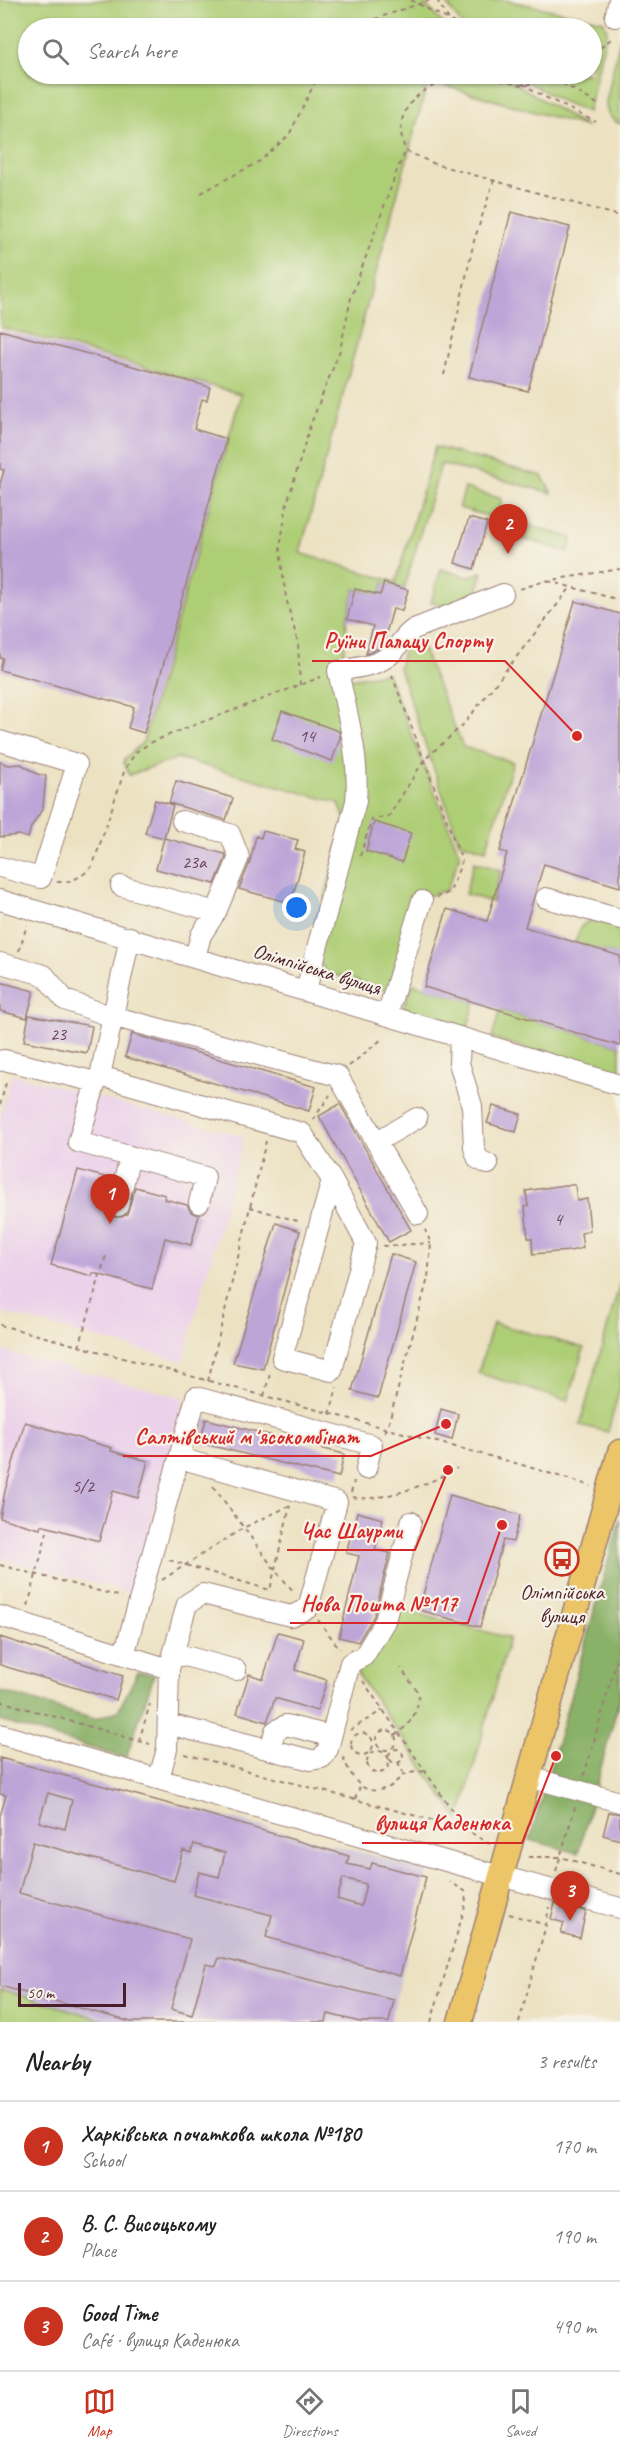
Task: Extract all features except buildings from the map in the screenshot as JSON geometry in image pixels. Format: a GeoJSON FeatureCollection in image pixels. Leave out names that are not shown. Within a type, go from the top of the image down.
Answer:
{"type":"FeatureCollection","features":[{"type":"Feature","properties":{"kind":"main road"},"geometry":{"type":"LineString","coordinates":[[460,2022],[620,1452]]}},
{"type":"Feature","properties":{"kind":"street"},"geometry":{"type":"LineString","coordinates":[[306,990],[352,822],[357,795],[355,750],[338,671],[378,664],[386,659],[414,629],[503,594]]}},
{"type":"Feature","properties":{"kind":"street"},"geometry":{"type":"LineString","coordinates":[[0,741],[77,764],[41,879],[0,867]]}},
{"type":"Feature","properties":{"kind":"street"},"geometry":{"type":"LineString","coordinates":[[182,821],[230,834],[239,857],[216,912],[201,935],[195,957]]}},
{"type":"Feature","properties":{"kind":"street"},"geometry":{"type":"LineString","coordinates":[[121,886],[216,912]]}},
{"type":"Feature","properties":{"kind":"street"},"geometry":{"type":"LineString","coordinates":[[546,898],[620,919]]}},
{"type":"Feature","properties":{"kind":"street","name":"Олімпійська вулиця"},"geometry":{"type":"LineString","coordinates":[[0,900],[620,1085]]}},
{"type":"Feature","properties":{"kind":"street"},"geometry":{"type":"LineString","coordinates":[[387,1015],[422,901]]}},
{"type":"Feature","properties":{"kind":"street"},"geometry":{"type":"LineString","coordinates":[[130,937],[98,1079],[78,1142],[205,1177],[199,1203]]}},
{"type":"Feature","properties":{"kind":"street"},"geometry":{"type":"LineString","coordinates":[[9,959],[44,975],[65,1000],[112,1016],[338,1076],[418,1214]]}},
{"type":"Feature","properties":{"kind":"street"},"geometry":{"type":"LineString","coordinates":[[460,1037],[459,1063],[472,1106],[474,1148],[478,1159],[488,1164]]}},
{"type":"Feature","properties":{"kind":"street"},"geometry":{"type":"LineString","coordinates":[[6,1062],[98,1079],[302,1133],[332,1179],[366,1243],[332,1371],[282,1358],[332,1179]]}},
{"type":"Feature","properties":{"kind":"street"},"geometry":{"type":"LineString","coordinates":[[376,1142],[417,1118]]}},
{"type":"Feature","properties":{"kind":"street"},"geometry":{"type":"LineString","coordinates":[[118,1206],[130,1156]]}},
{"type":"Feature","properties":{"kind":"street"},"geometry":{"type":"LineString","coordinates":[[124,1655],[196,1397],[372,1445],[366,1468]]}},
{"type":"Feature","properties":{"kind":"street"},"geometry":{"type":"LineString","coordinates":[[159,1778],[167,1749],[171,1661],[187,1604],[203,1594],[291,1616],[308,1608],[337,1502],[179,1458]]}},
{"type":"Feature","properties":{"kind":"street"},"geometry":{"type":"LineString","coordinates":[[168,1724],[311,1760],[322,1758],[339,1734],[350,1663],[364,1656],[385,1621],[411,1522]]}},
{"type":"Feature","properties":{"kind":"street"},"geometry":{"type":"LineString","coordinates":[[0,1616],[124,1655],[236,1670]]}},
{"type":"Feature","properties":{"kind":"street"},"geometry":{"type":"LineString","coordinates":[[270,1749],[276,1731],[286,1725],[339,1734]]}},
{"type":"Feature","properties":{"kind":"street"},"geometry":{"type":"LineString","coordinates":[[0,1734],[620,1908]]}},
{"type":"Feature","properties":{"kind":"street"},"geometry":{"type":"LineString","coordinates":[[528,1777],[620,1802]]}},
{"type":"Feature","properties":{"kind":"path"},"geometry":{"type":"LineString","coordinates":[[411,0],[444,18]]}},
{"type":"Feature","properties":{"kind":"path"},"geometry":{"type":"LineString","coordinates":[[378,18],[430,0]]}},
{"type":"Feature","properties":{"kind":"path"},"geometry":{"type":"LineString","coordinates":[[437,0],[448,18]]}},
{"type":"Feature","properties":{"kind":"path"},"geometry":{"type":"LineString","coordinates":[[602,46],[611,39]]}},
{"type":"Feature","properties":{"kind":"path"},"geometry":{"type":"LineString","coordinates":[[201,193],[260,161],[289,135],[314,84]]}},
{"type":"Feature","properties":{"kind":"path"},"geometry":{"type":"LineString","coordinates":[[436,84],[421,92],[405,110],[402,143],[406,151],[435,164],[620,216]]}},
{"type":"Feature","properties":{"kind":"path"},"geometry":{"type":"LineString","coordinates":[[514,84],[526,86],[529,84]]}},
{"type":"Feature","properties":{"kind":"path"},"geometry":{"type":"LineString","coordinates":[[523,84],[596,122]]}},
{"type":"Feature","properties":{"kind":"path"},"geometry":{"type":"LineString","coordinates":[[563,84],[599,105]]}},
{"type":"Feature","properties":{"kind":"path"},"geometry":{"type":"LineString","coordinates":[[300,685],[298,643],[286,598],[280,548],[287,504],[310,426],[340,350],[351,298],[406,151]]}},
{"type":"Feature","properties":{"kind":"path"},"geometry":{"type":"LineString","coordinates":[[444,375],[474,241],[494,180]]}},
{"type":"Feature","properties":{"kind":"path"},"geometry":{"type":"LineString","coordinates":[[503,594],[547,580],[620,569]]}},
{"type":"Feature","properties":{"kind":"path"},"geometry":{"type":"LineString","coordinates":[[547,580],[620,600]]}},
{"type":"Feature","properties":{"kind":"path"},"geometry":{"type":"LineString","coordinates":[[355,863],[372,819],[388,816],[424,760],[464,724],[571,587]]}},
{"type":"Feature","properties":{"kind":"path"},"geometry":{"type":"LineString","coordinates":[[386,659],[462,861],[450,892],[422,901]]}},
{"type":"Feature","properties":{"kind":"path"},"geometry":{"type":"LineString","coordinates":[[41,879],[61,883],[76,879],[93,865],[124,769],[136,752],[176,732],[338,671]]}},
{"type":"Feature","properties":{"kind":"path"},"geometry":{"type":"LineString","coordinates":[[9,959],[25,931]]}},
{"type":"Feature","properties":{"kind":"path"},"geometry":{"type":"LineString","coordinates":[[347,1067],[382,1039]]}},
{"type":"Feature","properties":{"kind":"path"},"geometry":{"type":"LineString","coordinates":[[0,1105],[6,1062]]}},
{"type":"Feature","properties":{"kind":"path"},"geometry":{"type":"LineString","coordinates":[[208,1381],[270,1123]]}},
{"type":"Feature","properties":{"kind":"path"},"geometry":{"type":"LineString","coordinates":[[372,1445],[387,1429],[428,1278],[431,1243],[418,1214]]}},
{"type":"Feature","properties":{"kind":"path"},"geometry":{"type":"LineString","coordinates":[[374,1247],[431,1243]]}},
{"type":"Feature","properties":{"kind":"path"},"geometry":{"type":"LineString","coordinates":[[79,1347],[107,1252]]}},
{"type":"Feature","properties":{"kind":"path"},"geometry":{"type":"LineString","coordinates":[[0,1325],[519,1464],[564,1479]]}},
{"type":"Feature","properties":{"kind":"path"},"geometry":{"type":"LineString","coordinates":[[330,1414],[339,1380]]}},
{"type":"Feature","properties":{"kind":"path"},"geometry":{"type":"LineString","coordinates":[[350,1496],[361,1499],[390,1494],[445,1476],[457,1468]]}},
{"type":"Feature","properties":{"kind":"path"},"geometry":{"type":"LineString","coordinates":[[208,1480],[275,1570],[308,1608],[350,1663],[465,1829]]}},
{"type":"Feature","properties":{"kind":"path"},"geometry":{"type":"LineString","coordinates":[[157,1584],[186,1565],[243,1528],[290,1505],[270,1590],[186,1565],[164,1558]]}},
{"type":"Feature","properties":{"kind":"path"},"geometry":{"type":"LineString","coordinates":[[24,1624],[48,1528]]}},
{"type":"Feature","properties":{"kind":"path"},"geometry":{"type":"LineString","coordinates":[[0,1565],[139,1602]]}},
{"type":"Feature","properties":{"kind":"path"},"geometry":{"type":"LineString","coordinates":[[556,1871],[620,1649]]}},
{"type":"Feature","properties":{"kind":"path"},"geometry":{"type":"LineString","coordinates":[[394,1735],[412,1720],[419,1698],[419,1694],[401,1668]]}},
{"type":"Feature","properties":{"kind":"path"},"geometry":{"type":"LineString","coordinates":[[0,1701],[167,1749],[465,1829],[490,1844]]}},
{"type":"Feature","properties":{"kind":"path"},"geometry":{"type":"LineString","coordinates":[[339,1734],[383,1710]]}},
{"type":"Feature","properties":{"kind":"path"},"geometry":{"type":"LineString","coordinates":[[383,1731],[389,1731],[394,1735],[395,1742],[384,1772],[374,1773],[367,1764],[375,1740],[383,1731]]}},
{"type":"Feature","properties":{"kind":"path"},"geometry":{"type":"LineString","coordinates":[[398,1762],[402,1760],[403,1754],[400,1750],[393,1749],[383,1751],[378,1751],[370,1753],[358,1754],[352,1749],[351,1742],[355,1735],[362,1732],[369,1734],[375,1740],[378,1746],[383,1751],[389,1759],[398,1762],[404,1775]]}},
{"type":"Feature","properties":{"kind":"path"},"geometry":{"type":"LineString","coordinates":[[342,1753],[352,1778],[367,1789],[387,1788],[404,1775],[425,1772]]}},
{"type":"Feature","properties":{"kind":"path"},"geometry":{"type":"LineString","coordinates":[[355,1799],[360,1786]]}},
{"type":"Feature","properties":{"kind":"path"},"geometry":{"type":"LineString","coordinates":[[528,1857],[560,1857],[620,1874]]}},
{"type":"Feature","properties":{"kind":"path"},"geometry":{"type":"LineString","coordinates":[[431,2022],[466,1902],[465,1891],[450,1882]]}},
{"type":"Feature","properties":{"kind":"path"},"geometry":{"type":"LineString","coordinates":[[519,2022],[549,1907]]}},
{"type":"Feature","properties":{"kind":"path"},"geometry":{"type":"LineString","coordinates":[[509,1914],[546,1925]]}},
{"type":"Feature","properties":{"kind":"shaded area"},"geometry":{"type":"Polygon","coordinates":[[[12,1074],[244,1137],[183,1361],[0,1312],[0,1118],[12,1074]]]}},
{"type":"Feature","properties":{"kind":"shaded area"},"geometry":{"type":"Polygon","coordinates":[[[0,1350],[184,1398],[132,1593],[0,1558],[0,1350]]]}},
{"type":"Feature","properties":{"kind":"shaded area"},"geometry":{"type":"Polygon","coordinates":[[[0,1758],[428,1870],[390,2022],[111,2022],[0,1989],[0,1758]]]}},
{"type":"Feature","properties":{"kind":"green space"},"geometry":{"type":"Polygon","coordinates":[[[0,0],[421,0],[438,18],[18,18],[18,84],[427,84],[300,553],[396,582],[435,447],[542,476],[552,493],[441,464],[404,589],[384,583],[380,595],[355,589],[347,619],[342,680],[387,673],[460,855],[447,890],[421,898],[392,992],[326,972],[312,949],[345,820],[339,803],[178,758],[129,775],[123,761],[143,742],[241,394],[0,327],[0,0]]]}},
{"type":"Feature","properties":{"kind":"green space"},"geometry":{"type":"Polygon","coordinates":[[[444,0],[505,0],[590,18],[457,18],[444,0]]]}},
{"type":"Feature","properties":{"kind":"green space"},"geometry":{"type":"Polygon","coordinates":[[[602,21],[607,31],[602,52],[602,21]]]}},
{"type":"Feature","properties":{"kind":"green space"},"geometry":{"type":"Polygon","coordinates":[[[620,39],[620,124],[609,115],[606,102],[620,39]]]}},
{"type":"Feature","properties":{"kind":"green space"},"geometry":{"type":"Polygon","coordinates":[[[438,84],[516,84],[587,127],[438,84]]]}},
{"type":"Feature","properties":{"kind":"green space"},"geometry":{"type":"Polygon","coordinates":[[[531,84],[595,84],[588,112],[561,101],[531,84]]]}},
{"type":"Feature","properties":{"kind":"green space"},"geometry":{"type":"Polygon","coordinates":[[[465,488],[502,499],[495,525],[488,516],[459,508],[465,488]]]}},
{"type":"Feature","properties":{"kind":"green space"},"geometry":{"type":"Polygon","coordinates":[[[507,519],[572,538],[568,552],[503,533],[507,519]]]}},
{"type":"Feature","properties":{"kind":"green space"},"geometry":{"type":"Polygon","coordinates":[[[441,569],[467,577],[483,572],[473,603],[453,608],[431,602],[441,569]]]}},
{"type":"Feature","properties":{"kind":"green space"},"geometry":{"type":"Polygon","coordinates":[[[417,635],[463,747],[513,762],[486,850],[459,842],[399,668],[406,638],[417,635]]]}},
{"type":"Feature","properties":{"kind":"green space"},"geometry":{"type":"Polygon","coordinates":[[[474,862],[501,870],[492,902],[465,894],[474,862]]]}},
{"type":"Feature","properties":{"kind":"green space"},"geometry":{"type":"Polygon","coordinates":[[[596,920],[620,925],[620,956],[575,943],[581,927],[587,922],[596,920]]]}},
{"type":"Feature","properties":{"kind":"green space"},"geometry":{"type":"Polygon","coordinates":[[[414,984],[475,1002],[467,1029],[402,1009],[414,984]]]}},
{"type":"Feature","properties":{"kind":"green space"},"geometry":{"type":"Polygon","coordinates":[[[500,1010],[620,1046],[620,1077],[492,1038],[500,1010]]]}},
{"type":"Feature","properties":{"kind":"green space"},"geometry":{"type":"Polygon","coordinates":[[[620,1283],[620,1388],[608,1432],[580,1425],[620,1283]]]}},
{"type":"Feature","properties":{"kind":"green space"},"geometry":{"type":"Polygon","coordinates":[[[493,1323],[584,1348],[568,1401],[478,1373],[493,1323]]]}},
{"type":"Feature","properties":{"kind":"green space"},"geometry":{"type":"Polygon","coordinates":[[[620,1519],[620,1697],[578,1853],[530,1840],[620,1519]]]}},
{"type":"Feature","properties":{"kind":"green space"},"geometry":{"type":"Polygon","coordinates":[[[404,1610],[509,1638],[459,1820],[357,1673],[387,1622],[404,1610]]]}},
{"type":"Feature","properties":{"kind":"green space"},"geometry":{"type":"Polygon","coordinates":[[[138,1672],[154,1675],[126,1758],[0,1721],[0,1691],[94,1719],[118,1711],[138,1672]]]}},
{"type":"Feature","properties":{"kind":"green space"},"geometry":{"type":"Polygon","coordinates":[[[0,1989],[111,2022],[0,2022],[0,1989]]]}},
{"type":"Feature","properties":{"kind":"place","name":"В. С. Висоцькому"},"geometry":{"type":"Point","coordinates":[508,554]}},
{"type":"Feature","properties":{"kind":"place","name":"Руїни Палацу Спорту"},"geometry":{"type":"Point","coordinates":[577,736]}},
{"type":"Feature","properties":{"kind":"place","name":"Харківська початкова школа №180"},"geometry":{"type":"Point","coordinates":[110,1224]}},
{"type":"Feature","properties":{"kind":"place","name":"Салтівський мʼясокомбінат"},"geometry":{"type":"Point","coordinates":[446,1424]}},
{"type":"Feature","properties":{"kind":"place","name":"Час Шаурми"},"geometry":{"type":"Point","coordinates":[448,1470]}},
{"type":"Feature","properties":{"kind":"place","name":"Нова Пошта №117"},"geometry":{"type":"Point","coordinates":[502,1525]}},
{"type":"Feature","properties":{"kind":"place","name":"Олімпійська вулиця"},"geometry":{"type":"Point","coordinates":[562,1559]}},
{"type":"Feature","properties":{"kind":"place","name":"вулиця Каденюка"},"geometry":{"type":"Point","coordinates":[556,1756]}},
{"type":"Feature","properties":{"kind":"place","name":"Good Time"},"geometry":{"type":"Point","coordinates":[570,1921]}}]}
